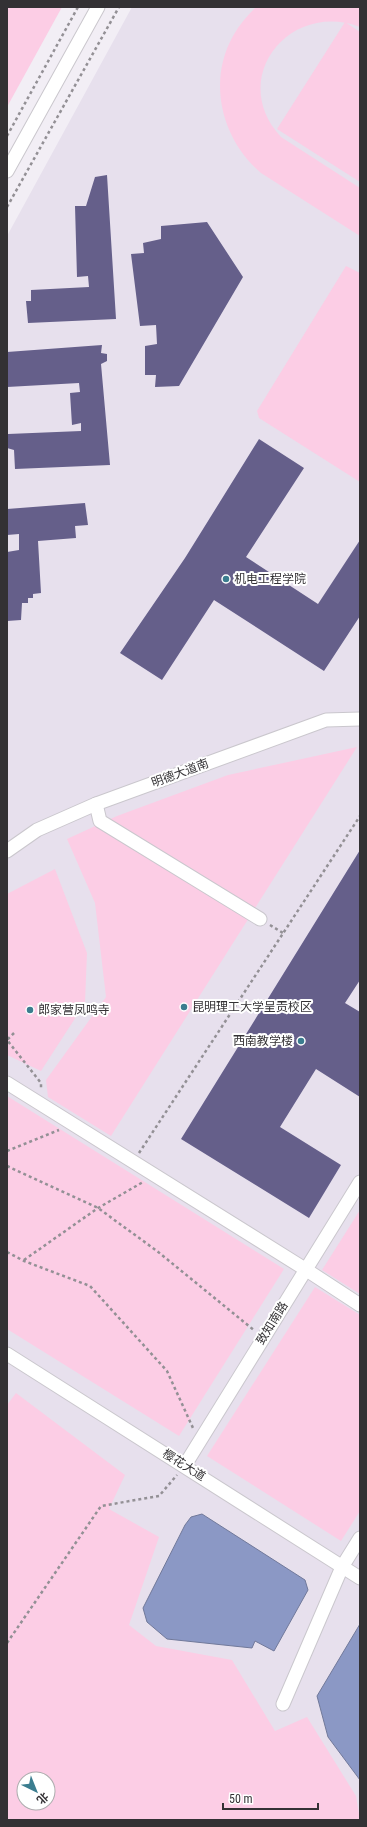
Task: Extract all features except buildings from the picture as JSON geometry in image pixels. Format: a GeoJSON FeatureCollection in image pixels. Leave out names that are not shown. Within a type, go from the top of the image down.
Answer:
{"type":"FeatureCollection","features":[{"type":"Feature","properties":{"kind":"street"},"geometry":{"type":"LineString","coordinates":[[7,171],[98,7]]}},
{"type":"Feature","properties":{"kind":"street","name":"明德大道南"},"geometry":{"type":"LineString","coordinates":[[7,851],[37,830],[96,804],[326,720],[360,719]]}},
{"type":"Feature","properties":{"kind":"street"},"geometry":{"type":"LineString","coordinates":[[96,804],[100,821],[260,919]]}},
{"type":"Feature","properties":{"kind":"street"},"geometry":{"type":"LineString","coordinates":[[7,1083],[360,1305]]}},
{"type":"Feature","properties":{"kind":"street","name":"致知南路"},"geometry":{"type":"LineString","coordinates":[[185,1465],[360,1182]]}},
{"type":"Feature","properties":{"kind":"street","name":"樱花大道"},"geometry":{"type":"LineString","coordinates":[[7,1354],[185,1465],[360,1578]]}},
{"type":"Feature","properties":{"kind":"street"},"geometry":{"type":"LineString","coordinates":[[283,1704],[342,1567],[360,1538]]}},
{"type":"Feature","properties":{"kind":"path"},"geometry":{"type":"LineString","coordinates":[[7,136],[78,7]]}},
{"type":"Feature","properties":{"kind":"path"},"geometry":{"type":"LineString","coordinates":[[7,207],[119,7]]}},
{"type":"Feature","properties":{"kind":"path"},"geometry":{"type":"LineString","coordinates":[[133,1162],[360,816]]}},
{"type":"Feature","properties":{"kind":"path"},"geometry":{"type":"LineString","coordinates":[[14,1033],[7,1040],[41,1084],[40,1103]]}},
{"type":"Feature","properties":{"kind":"path"},"geometry":{"type":"LineString","coordinates":[[7,1151],[74,1124]]}},
{"type":"Feature","properties":{"kind":"path"},"geometry":{"type":"LineString","coordinates":[[7,1166],[98,1208],[157,1251],[263,1337]]}},
{"type":"Feature","properties":{"kind":"path"},"geometry":{"type":"LineString","coordinates":[[24,1260],[98,1208],[154,1175]]}},
{"type":"Feature","properties":{"kind":"path"},"geometry":{"type":"LineString","coordinates":[[7,1252],[90,1286],[167,1371],[199,1442]]}},
{"type":"Feature","properties":{"kind":"path"},"geometry":{"type":"LineString","coordinates":[[7,1643],[100,1506],[159,1496],[185,1465]]}},
{"type":"Feature","properties":{"kind":"shaded area"},"geometry":{"type":"Polygon","coordinates":[[[7,7],[62,7],[7,107],[7,7]]]}},
{"type":"Feature","properties":{"kind":"shaded area","name":"昆明理工大学呈贡校区"},"geometry":{"type":"Polygon","coordinates":[[[132,7],[360,7],[360,1820],[7,1820],[7,236],[132,7]]]}},
{"type":"Feature","properties":{"kind":"shaded area"},"geometry":{"type":"Polygon","coordinates":[[[256,7],[360,7],[360,27],[334,22],[310,25],[290,35],[274,50],[264,70],[261,92],[266,115],[281,137],[360,188],[360,236],[261,173],[248,160],[228,127],[220,91],[221,72],[225,54],[238,28],[256,7]]]}},
{"type":"Feature","properties":{"kind":"shaded area"},"geometry":{"type":"Polygon","coordinates":[[[345,22],[360,32],[360,182],[277,129],[345,22]]]}},
{"type":"Feature","properties":{"kind":"shaded area"},"geometry":{"type":"Polygon","coordinates":[[[346,266],[360,273],[360,482],[259,418],[257,411],[346,266]]]}},
{"type":"Feature","properties":{"kind":"shaded area"},"geometry":{"type":"Polygon","coordinates":[[[357,747],[111,1136],[48,1097],[46,1080],[106,997],[95,903],[67,839],[117,816],[228,775],[357,747]]]}},
{"type":"Feature","properties":{"kind":"shaded area"},"geometry":{"type":"Polygon","coordinates":[[[55,869],[87,953],[85,1003],[41,1071],[7,1055],[7,894],[55,869]]]}},
{"type":"Feature","properties":{"kind":"shaded area"},"geometry":{"type":"Polygon","coordinates":[[[7,1096],[284,1269],[179,1436],[7,1329],[7,1096]]]}},
{"type":"Feature","properties":{"kind":"shaded area"},"geometry":{"type":"Polygon","coordinates":[[[360,1210],[360,1294],[322,1270],[360,1210]]]}},
{"type":"Feature","properties":{"kind":"shaded area"},"geometry":{"type":"Polygon","coordinates":[[[315,1287],[360,1315],[360,1511],[341,1541],[207,1456],[315,1287]]]}},
{"type":"Feature","properties":{"kind":"shaded area"},"geometry":{"type":"Polygon","coordinates":[[[16,1393],[125,1475],[109,1509],[159,1537],[129,1625],[156,1646],[232,1660],[275,1731],[307,1717],[356,1796],[360,1820],[7,1820],[7,1405],[16,1393]]]}},
{"type":"Feature","properties":{"kind":"water"},"geometry":{"type":"Polygon","coordinates":[[[202,1514],[305,1580],[308,1590],[274,1651],[255,1641],[252,1648],[167,1639],[147,1622],[143,1608],[185,1525],[191,1517],[202,1514]]]}},
{"type":"Feature","properties":{"kind":"water"},"geometry":{"type":"Polygon","coordinates":[[[360,1624],[360,1780],[328,1737],[317,1696],[360,1624]]]}},
{"type":"Feature","properties":{"kind":"place","name":"机电工程学院"},"geometry":{"type":"Point","coordinates":[226,579]}},
{"type":"Feature","properties":{"kind":"place","name":"昆明理工大学呈贡校区"},"geometry":{"type":"Point","coordinates":[184,1007]}},
{"type":"Feature","properties":{"kind":"place","name":"郎家营凤鸣寺"},"geometry":{"type":"Point","coordinates":[30,1010]}},
{"type":"Feature","properties":{"kind":"place","name":"西南教学楼"},"geometry":{"type":"Point","coordinates":[301,1041]}}]}
